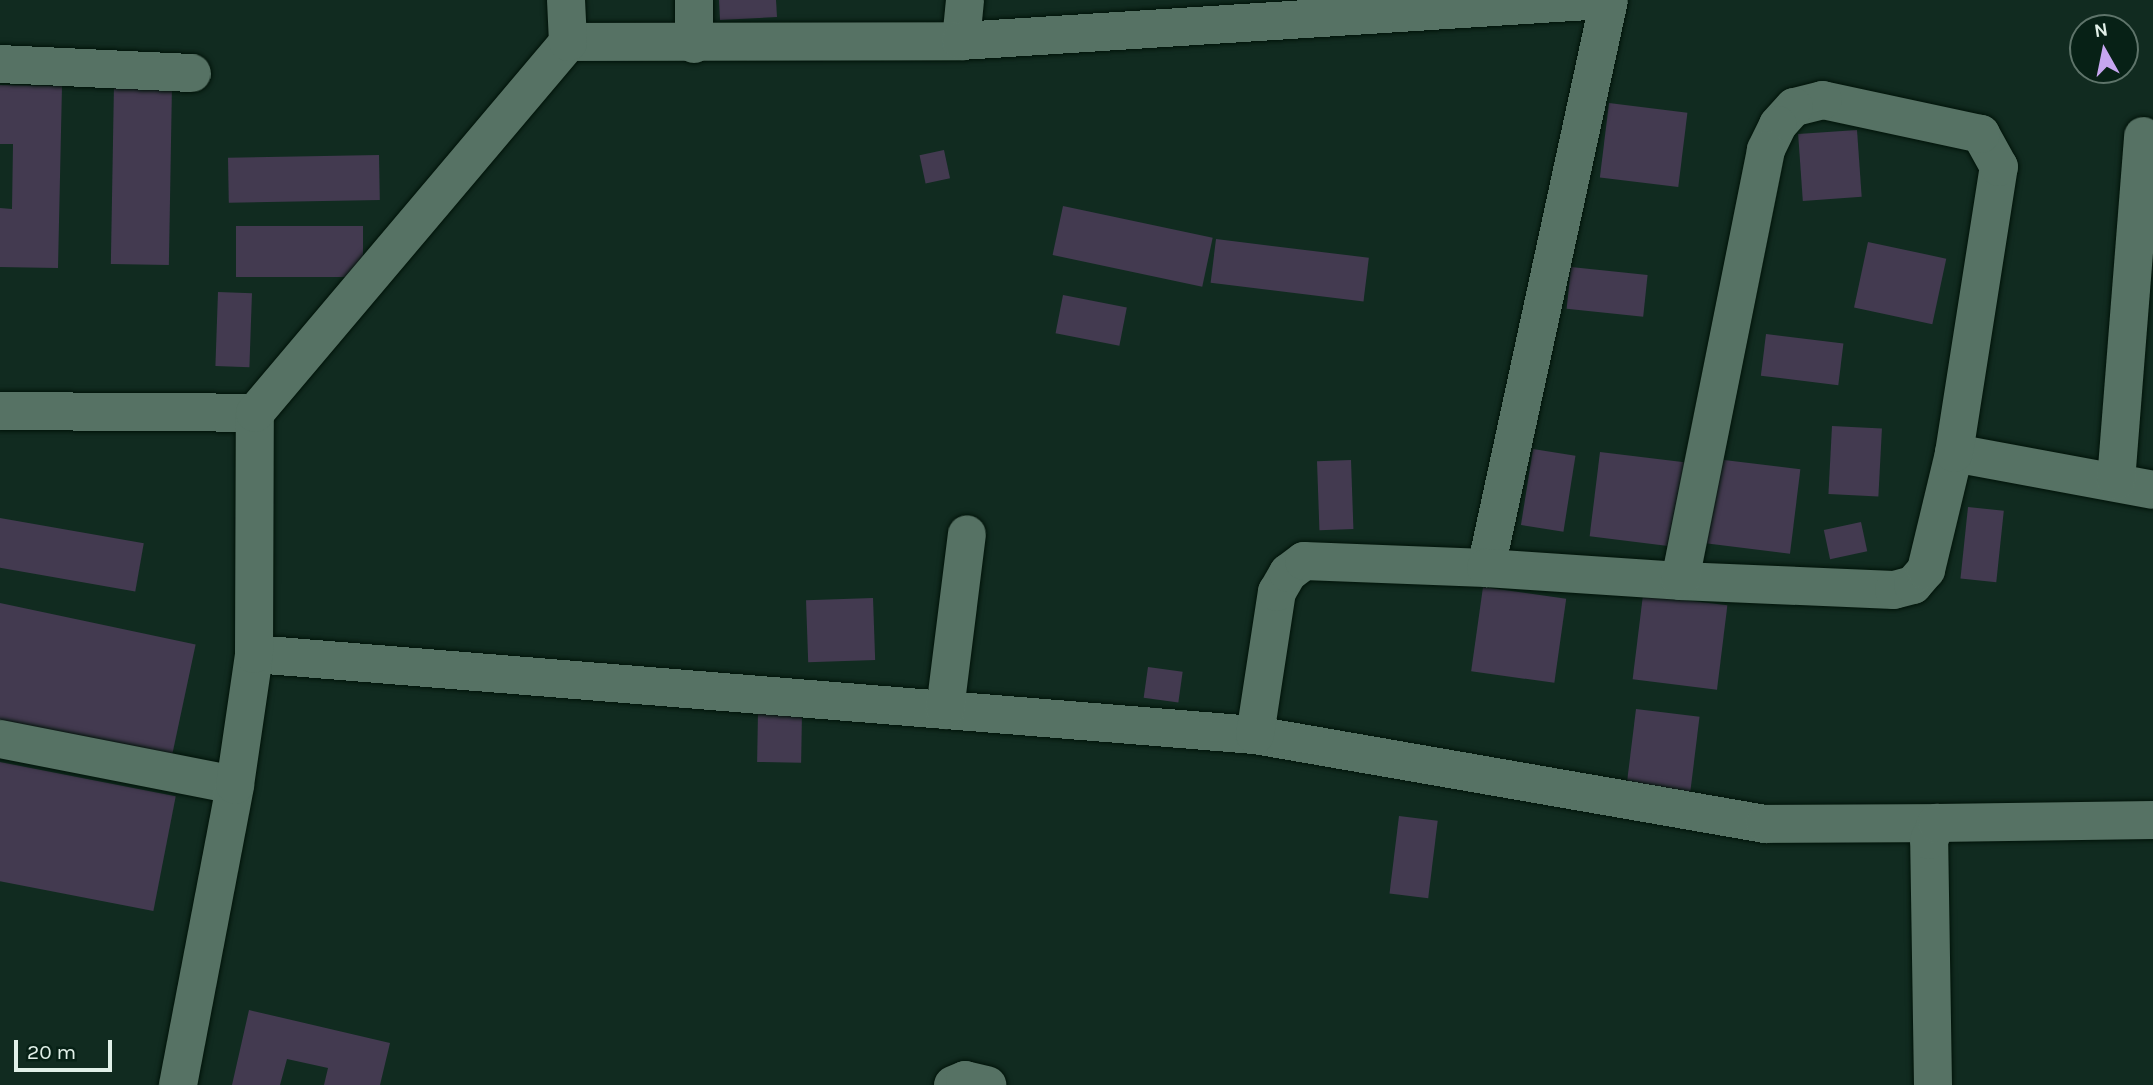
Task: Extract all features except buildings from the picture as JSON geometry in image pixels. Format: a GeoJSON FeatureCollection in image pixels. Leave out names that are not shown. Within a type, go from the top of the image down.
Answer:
{"type":"FeatureCollection","features":[{"type":"Feature","properties":{"kind":"street"},"geometry":{"type":"LineString","coordinates":[[178,1085],[235,785],[254,654],[255,413],[568,42],[566,0]]}},
{"type":"Feature","properties":{"kind":"street"},"geometry":{"type":"LineString","coordinates":[[694,0],[694,44]]}},
{"type":"Feature","properties":{"kind":"street"},"geometry":{"type":"LineString","coordinates":[[961,41],[965,0]]}},
{"type":"Feature","properties":{"kind":"street"},"geometry":{"type":"LineString","coordinates":[[568,42],[694,44],[961,41],[1607,0],[1486,568]]}},
{"type":"Feature","properties":{"kind":"street"},"geometry":{"type":"LineString","coordinates":[[0,64],[192,73]]}},
{"type":"Feature","properties":{"kind":"street"},"geometry":{"type":"LineString","coordinates":[[1255,735],[1277,592],[1288,573],[1304,561],[1486,568],[1680,581],[1894,590],[1913,585],[1926,570],[1954,453],[1999,167],[1982,134],[1823,100],[1794,107],[1778,125],[1766,150],[1680,581]]}},
{"type":"Feature","properties":{"kind":"street"},"geometry":{"type":"LineString","coordinates":[[2116,481],[2143,136]]}},
{"type":"Feature","properties":{"kind":"street"},"geometry":{"type":"LineString","coordinates":[[0,411],[255,413]]}},
{"type":"Feature","properties":{"kind":"street"},"geometry":{"type":"LineString","coordinates":[[1954,453],[2153,490]]}},
{"type":"Feature","properties":{"kind":"street"},"geometry":{"type":"LineString","coordinates":[[945,710],[967,534]]}},
{"type":"Feature","properties":{"kind":"street"},"geometry":{"type":"LineString","coordinates":[[254,654],[1255,735],[1765,824],[2153,820]]}},
{"type":"Feature","properties":{"kind":"street"},"geometry":{"type":"LineString","coordinates":[[0,739],[235,785]]}},
{"type":"Feature","properties":{"kind":"street"},"geometry":{"type":"LineString","coordinates":[[1933,1085],[1929,839],[1937,823]]}},
{"type":"Feature","properties":{"kind":"street"},"geometry":{"type":"LineString","coordinates":[[953,1085],[965,1080],[987,1085]]}}]}
